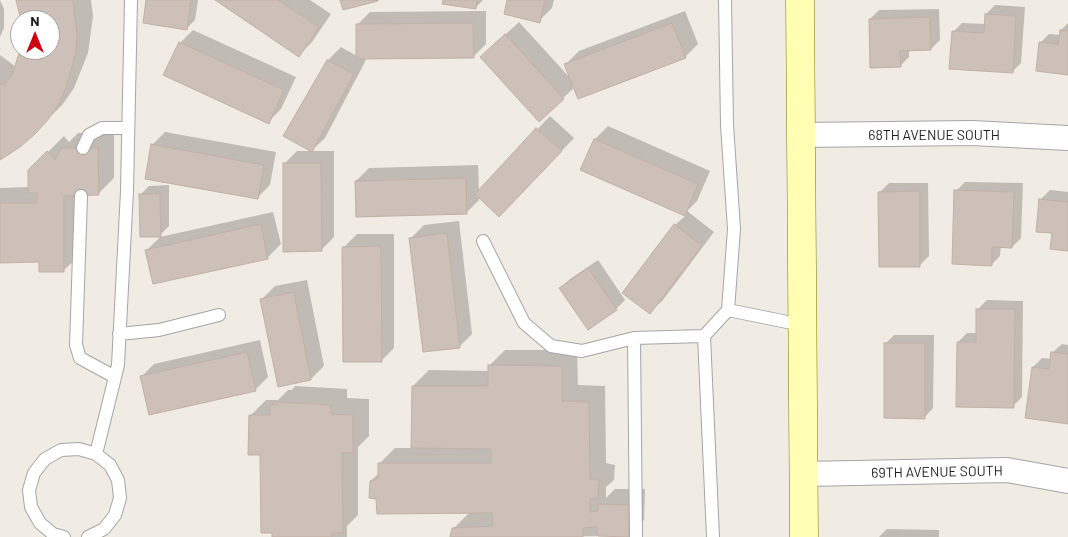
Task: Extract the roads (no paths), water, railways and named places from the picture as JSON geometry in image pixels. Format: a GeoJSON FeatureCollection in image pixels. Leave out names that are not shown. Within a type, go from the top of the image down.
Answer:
{"type":"FeatureCollection","features":[{"type":"Feature","properties":{"kind":"street"},"geometry":{"type":"LineString","coordinates":[[800,0],[804,537]]}},
{"type":"Feature","properties":{"kind":"street","name":"68TH AVENUE SOUTH"},"geometry":{"type":"LineString","coordinates":[[801,135],[972,133],[1068,138]]}},
{"type":"Feature","properties":{"kind":"street","name":"69TH AVENUE SOUTH"},"geometry":{"type":"LineString","coordinates":[[804,474],[1007,470],[1068,482]]}},
{"type":"Feature","properties":{"kind":"lane"},"geometry":{"type":"LineString","coordinates":[[96,454],[118,365],[127,191],[131,0]]}},
{"type":"Feature","properties":{"kind":"lane"},"geometry":{"type":"LineString","coordinates":[[713,537],[704,336],[728,310],[734,229],[727,125],[725,0]]}},
{"type":"Feature","properties":{"kind":"lane"},"geometry":{"type":"LineString","coordinates":[[82,148],[89,134],[102,128],[128,128]]}},
{"type":"Feature","properties":{"kind":"lane"},"geometry":{"type":"LineString","coordinates":[[81,196],[76,345],[80,358],[115,377]]}},
{"type":"Feature","properties":{"kind":"lane"},"geometry":{"type":"LineString","coordinates":[[483,241],[524,322],[550,346],[582,351],[634,338],[704,336]]}},
{"type":"Feature","properties":{"kind":"lane"},"geometry":{"type":"LineString","coordinates":[[728,310],[802,325]]}},
{"type":"Feature","properties":{"kind":"lane"},"geometry":{"type":"LineString","coordinates":[[119,334],[159,330],[219,315]]}},
{"type":"Feature","properties":{"kind":"lane"},"geometry":{"type":"LineString","coordinates":[[634,338],[636,537]]}},
{"type":"Feature","properties":{"kind":"lane"},"geometry":{"type":"LineString","coordinates":[[64,537],[53,534],[40,523],[31,507],[29,490],[34,473],[45,459],[61,450],[79,449],[96,454],[110,465],[118,480],[120,498],[115,515],[104,529],[88,537]]}}]}
